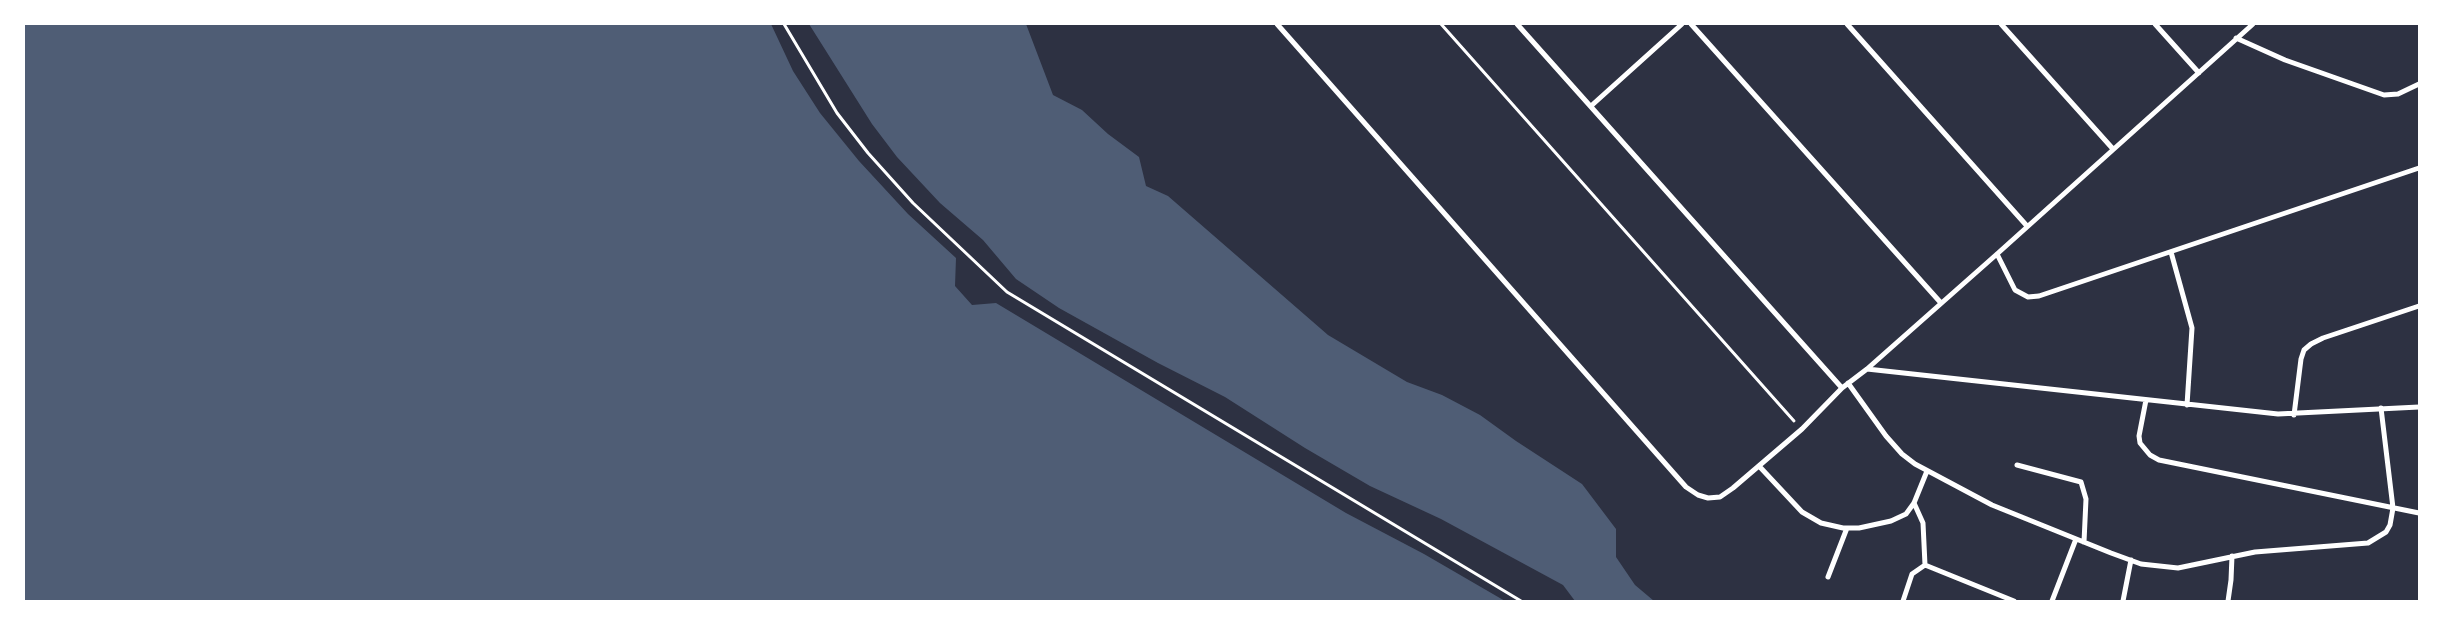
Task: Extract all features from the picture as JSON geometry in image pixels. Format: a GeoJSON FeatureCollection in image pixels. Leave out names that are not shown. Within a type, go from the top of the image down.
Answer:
{"type":"FeatureCollection","features":[{"type":"Feature","properties":{"kind":"street"},"geometry":{"type":"LineString","coordinates":[[1276,24],[1686,487],[1698,495],[1708,498],[1720,497],[1802,429],[1842,388],[1867,369],[1997,254],[2253,24]]}},
{"type":"Feature","properties":{"kind":"street"},"geometry":{"type":"LineString","coordinates":[[1517,24],[1842,388]]}},
{"type":"Feature","properties":{"kind":"street"},"geometry":{"type":"LineString","coordinates":[[1591,106],[1682,24]]}},
{"type":"Feature","properties":{"kind":"street"},"geometry":{"type":"LineString","coordinates":[[1691,24],[1941,303]]}},
{"type":"Feature","properties":{"kind":"street"},"geometry":{"type":"LineString","coordinates":[[1847,24],[2027,226]]}},
{"type":"Feature","properties":{"kind":"street"},"geometry":{"type":"LineString","coordinates":[[2000,24],[2112,150]]}},
{"type":"Feature","properties":{"kind":"street"},"geometry":{"type":"LineString","coordinates":[[2155,24],[2199,73]]}},
{"type":"Feature","properties":{"kind":"street"},"geometry":{"type":"LineString","coordinates":[[2236,38],[2285,60],[2384,95],[2398,94],[2419,84]]}},
{"type":"Feature","properties":{"kind":"street"},"geometry":{"type":"LineString","coordinates":[[1997,254],[2015,290],[2028,297],[2039,296],[2419,168]]}},
{"type":"Feature","properties":{"kind":"street"},"geometry":{"type":"LineString","coordinates":[[2171,252],[2192,328],[2187,405]]}},
{"type":"Feature","properties":{"kind":"street"},"geometry":{"type":"LineString","coordinates":[[2294,415],[2300,359],[2304,350],[2323,338],[2419,306]]}},
{"type":"Feature","properties":{"kind":"street"},"geometry":{"type":"LineString","coordinates":[[1867,369],[2187,405],[2294,415],[2419,407]]}},
{"type":"Feature","properties":{"kind":"street"},"geometry":{"type":"LineString","coordinates":[[1848,383],[1886,436],[1902,454],[1927,471],[1992,506],[2076,539],[2141,564],[2178,568],[2255,552],[2368,543],[2386,532],[2390,525],[2393,508],[2381,408]]}},
{"type":"Feature","properties":{"kind":"street"},"geometry":{"type":"LineString","coordinates":[[2146,400],[2139,436],[2140,443],[2150,455],[2159,460],[2419,513]]}},
{"type":"Feature","properties":{"kind":"street"},"geometry":{"type":"LineString","coordinates":[[2017,465],[2081,482],[2086,499],[2084,542]]}},
{"type":"Feature","properties":{"kind":"street"},"geometry":{"type":"LineString","coordinates":[[1759,466],[1802,512],[1821,522],[1847,528],[1859,528],[1891,521],[1906,514],[1914,503],[1927,471]]}},
{"type":"Feature","properties":{"kind":"street"},"geometry":{"type":"LineString","coordinates":[[1914,503],[1923,523],[1925,565]]}},
{"type":"Feature","properties":{"kind":"street"},"geometry":{"type":"LineString","coordinates":[[1828,577],[1847,528]]}},
{"type":"Feature","properties":{"kind":"street"},"geometry":{"type":"LineString","coordinates":[[2052,601],[2076,539]]}},
{"type":"Feature","properties":{"kind":"street"},"geometry":{"type":"LineString","coordinates":[[2228,601],[2232,556]]}},
{"type":"Feature","properties":{"kind":"street"},"geometry":{"type":"LineString","coordinates":[[2123,601],[2131,560]]}},
{"type":"Feature","properties":{"kind":"street"},"geometry":{"type":"LineString","coordinates":[[1903,601],[1912,574],[1925,565]]}},
{"type":"Feature","properties":{"kind":"street"},"geometry":{"type":"LineString","coordinates":[[1925,565],[2014,601]]}},
{"type":"Feature","properties":{"kind":"path"},"geometry":{"type":"LineString","coordinates":[[784,24],[837,113],[868,153],[913,203],[1007,292],[1521,601]]}},
{"type":"Feature","properties":{"kind":"path"},"geometry":{"type":"LineString","coordinates":[[1441,24],[1802,429]]}},
{"type":"Feature","properties":{"kind":"water"},"geometry":{"type":"Polygon","coordinates":[[[24,24],[771,24],[793,71],[820,113],[859,161],[908,214],[956,258],[955,286],[972,305],[996,303],[1346,513],[1424,554],[1505,601],[24,601],[24,24]]]}},
{"type":"Feature","properties":{"kind":"water"},"geometry":{"type":"Polygon","coordinates":[[[809,24],[1026,24],[1053,95],[1082,110],[1108,134],[1139,157],[1146,186],[1168,196],[1328,335],[1407,382],[1442,395],[1480,415],[1582,484],[1616,529],[1616,557],[1635,585],[1654,601],[1575,601],[1563,585],[1441,519],[1370,486],[1305,448],[1225,397],[1158,363],[1059,308],[1016,279],[983,240],[940,203],[897,157],[872,124],[809,24]]]}}]}
